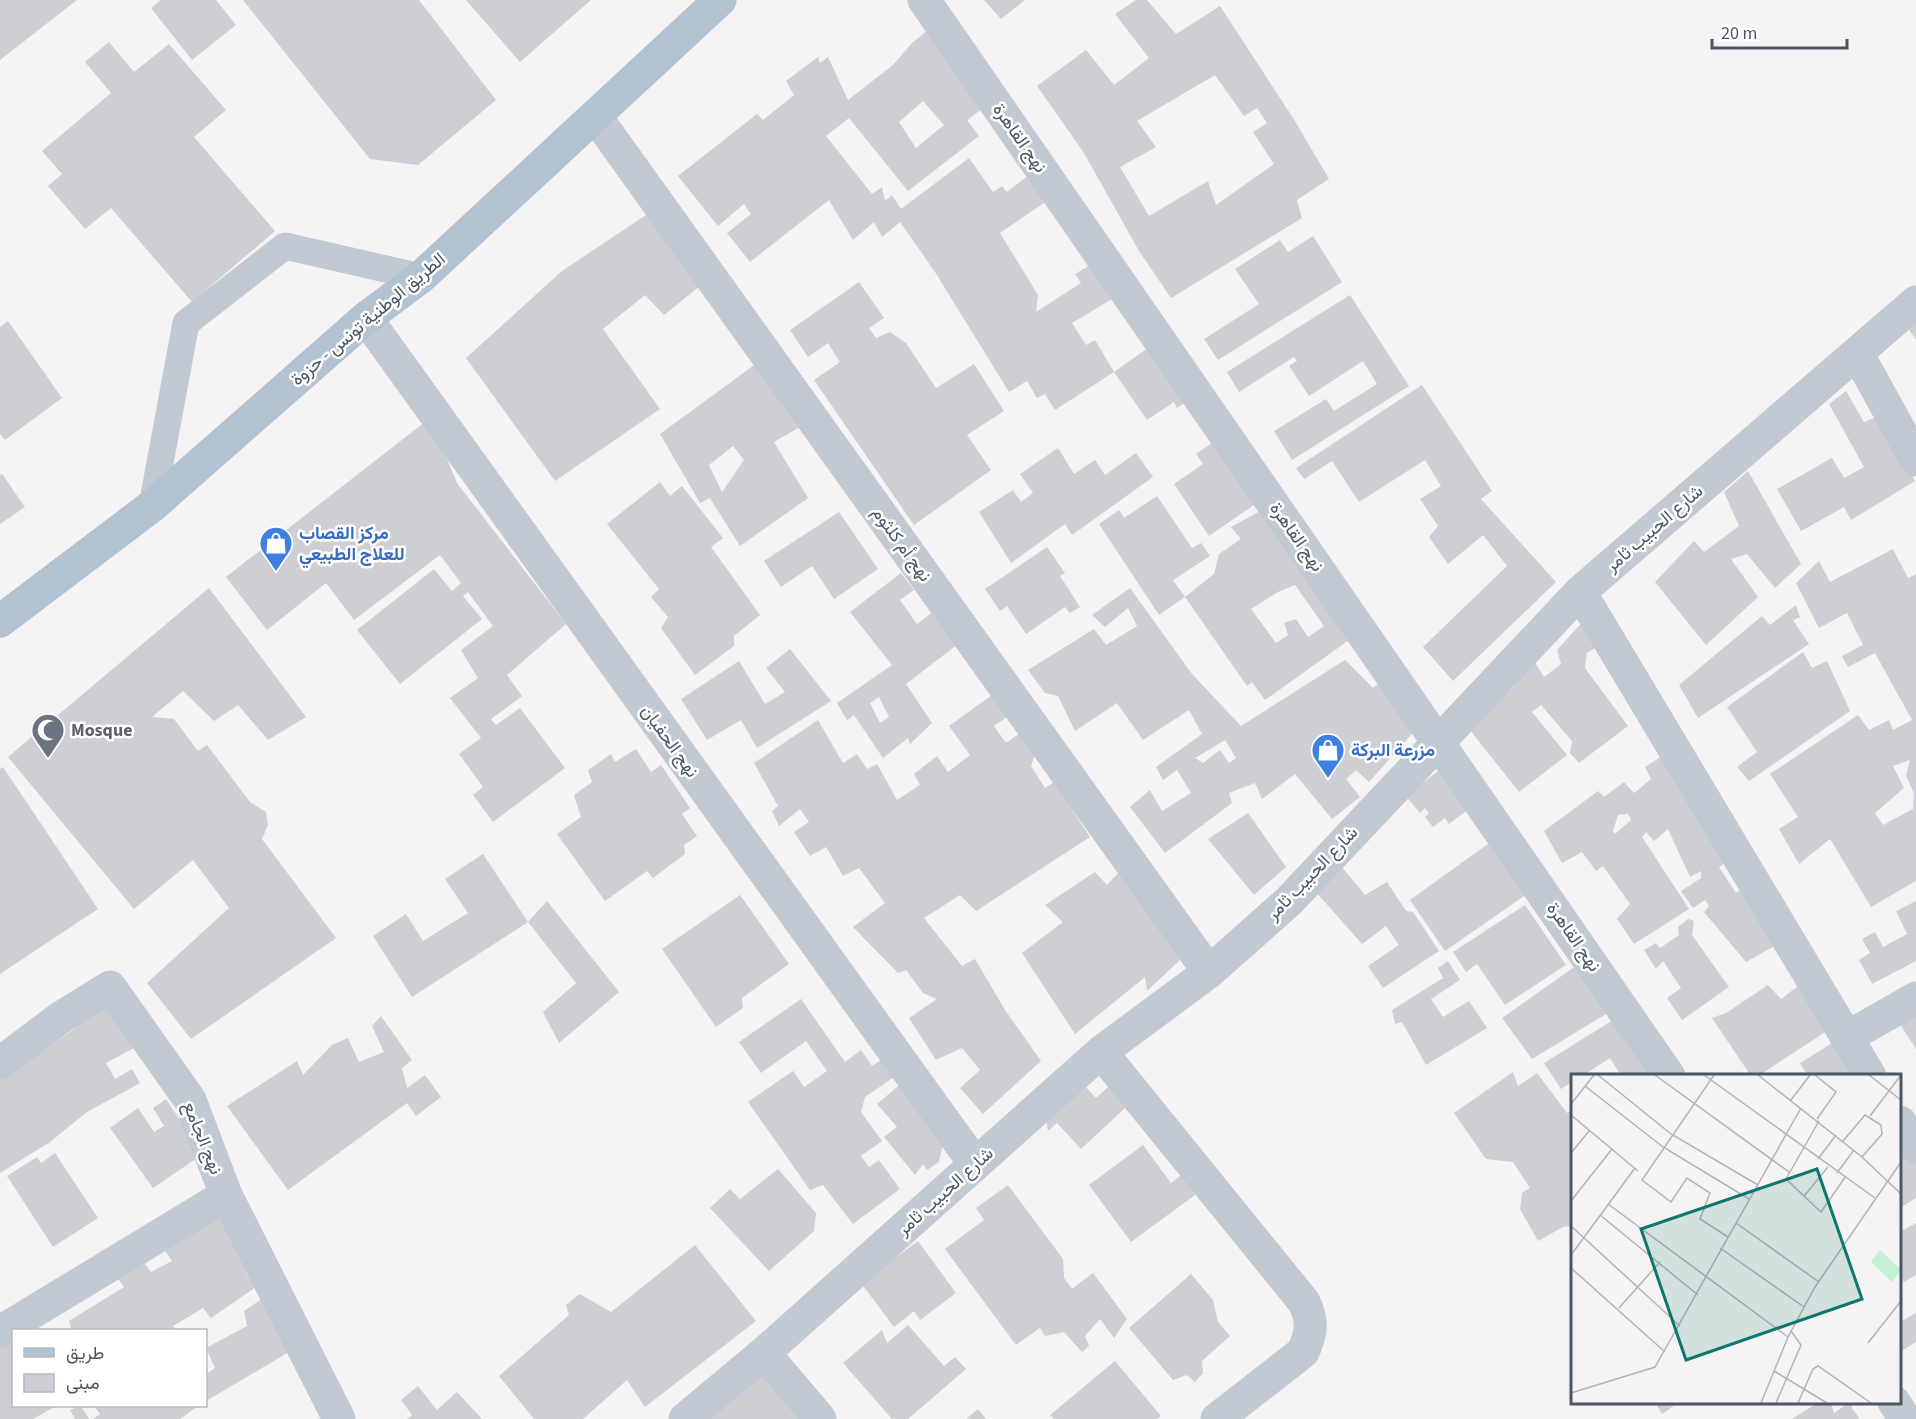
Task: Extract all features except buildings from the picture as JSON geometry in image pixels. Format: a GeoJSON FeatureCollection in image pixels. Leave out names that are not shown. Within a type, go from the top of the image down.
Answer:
{"type":"FeatureCollection","features":[{"type":"Feature","properties":{"kind":"main road","name":"الطريق الوطنية تونس - حزوة"},"geometry":{"type":"LineString","coordinates":[[0,621],[152,506],[366,318],[421,277],[720,0]]}},
{"type":"Feature","properties":{"kind":"street","name":"نهج القاهرة"},"geometry":{"type":"LineString","coordinates":[[924,0],[1668,1074]]}},
{"type":"Feature","properties":{"kind":"street","name":"نهج أم كلثوم"},"geometry":{"type":"LineString","coordinates":[[596,117],[1209,972]]}},
{"type":"Feature","properties":{"kind":"street","name":"شارع الحبيب ثامر"},"geometry":{"type":"LineString","coordinates":[[685,1419],[764,1353],[1101,1052],[1209,972],[1289,901],[1438,740],[1580,592],[1916,302]]}},
{"type":"Feature","properties":{"kind":"street","name":"نهج الحفيان"},"geometry":{"type":"LineString","coordinates":[[366,318],[975,1164]]}},
{"type":"Feature","properties":{"kind":"street"},"geometry":{"type":"LineString","coordinates":[[1857,353],[1916,460]]}},
{"type":"Feature","properties":{"kind":"street"},"geometry":{"type":"LineString","coordinates":[[1580,592],[1869,1074]]}},
{"type":"Feature","properties":{"kind":"street","name":"نهج الجامع"},"geometry":{"type":"LineString","coordinates":[[0,1063],[60,1018],[110,987],[190,1100],[226,1195],[339,1419]]}},
{"type":"Feature","properties":{"kind":"street"},"geometry":{"type":"LineString","coordinates":[[1846,1038],[1916,998]]}},
{"type":"Feature","properties":{"kind":"street"},"geometry":{"type":"LineString","coordinates":[[1101,1052],[1304,1302],[1312,1320],[1310,1336],[1303,1352],[1217,1419]]}},
{"type":"Feature","properties":{"kind":"street"},"geometry":{"type":"LineString","coordinates":[[1901,1125],[1916,1148]]}},
{"type":"Feature","properties":{"kind":"street"},"geometry":{"type":"LineString","coordinates":[[0,1332],[226,1195]]}},
{"type":"Feature","properties":{"kind":"street"},"geometry":{"type":"LineString","coordinates":[[764,1353],[820,1419]]}},
{"type":"Feature","properties":{"kind":"street"},"geometry":{"type":"LineString","coordinates":[[1895,1404],[1905,1419]]}},
{"type":"Feature","properties":{"kind":"lane"},"geometry":{"type":"LineString","coordinates":[[152,506],[186,323],[285,246],[421,277]]}},
{"type":"Feature","properties":{"kind":"place","name":"مركز القصاب للعلاج الطبيعي"},"geometry":{"type":"Point","coordinates":[276,572]}},
{"type":"Feature","properties":{"kind":"place","name":"Mosque"},"geometry":{"type":"Point","coordinates":[48,759]}},
{"type":"Feature","properties":{"kind":"place","name":"مزرعة البركة"},"geometry":{"type":"Point","coordinates":[1328,779]}}]}
